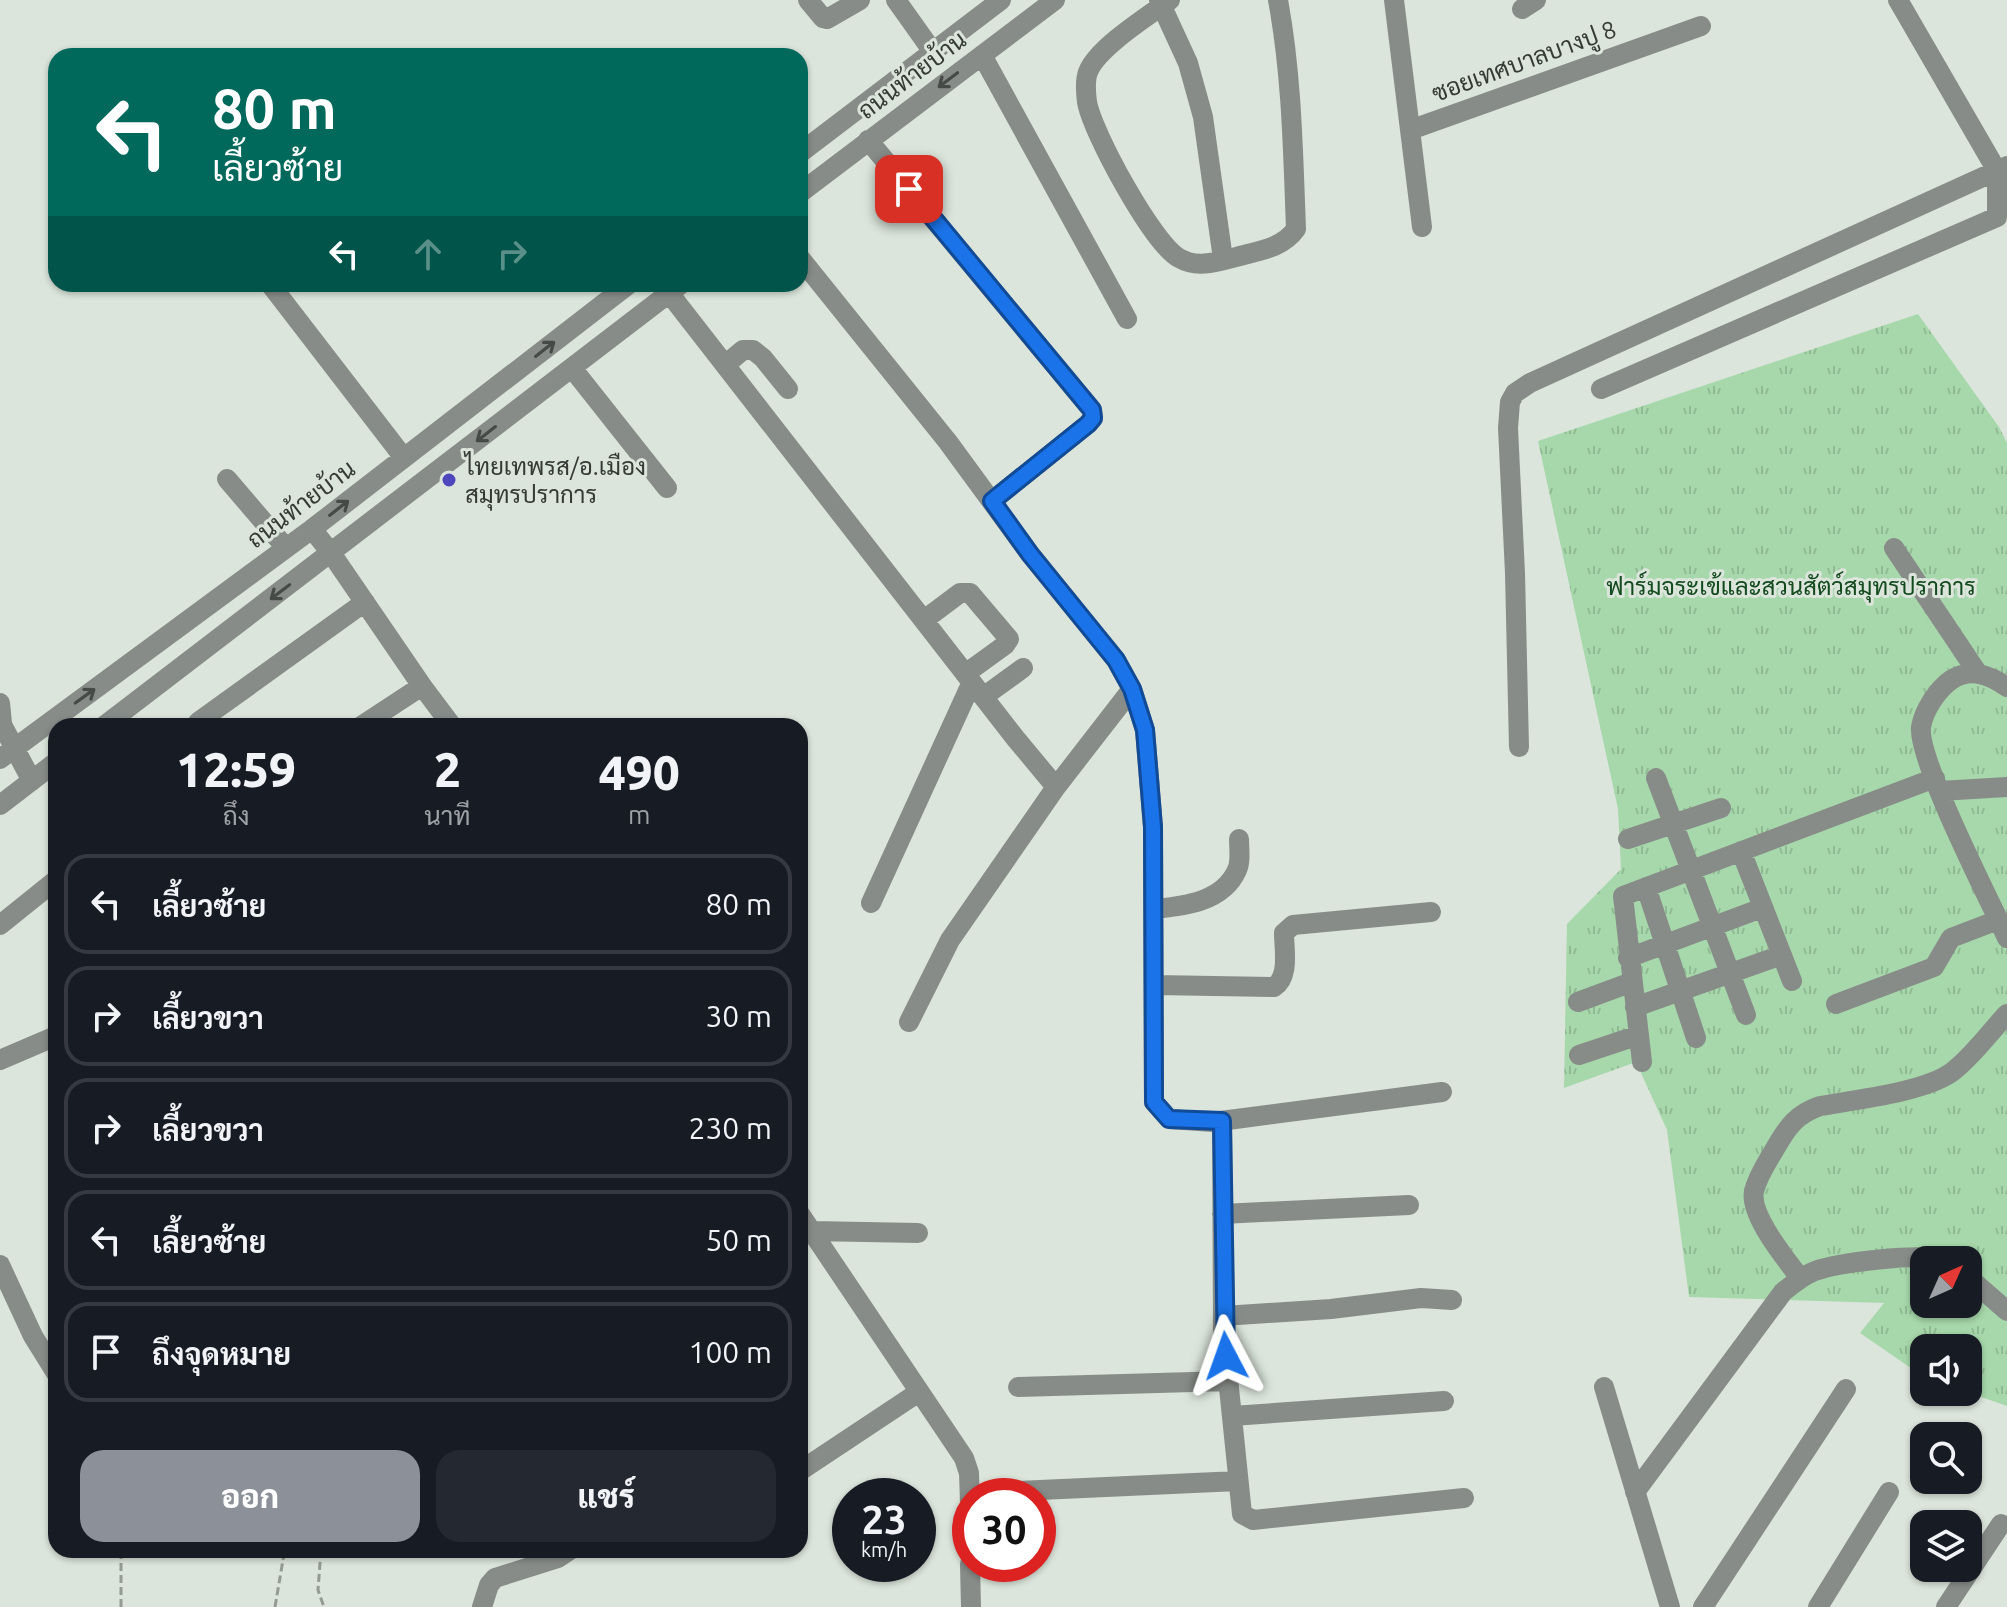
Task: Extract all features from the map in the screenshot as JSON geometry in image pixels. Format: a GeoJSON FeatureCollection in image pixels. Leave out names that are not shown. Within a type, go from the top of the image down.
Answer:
{"type":"FeatureCollection","features":[{"type":"Feature","properties":{"kind":"street"},"geometry":{"type":"LineString","coordinates":[[808,0],[827,19],[860,0]]}},
{"type":"Feature","properties":{"kind":"street"},"geometry":{"type":"LineString","coordinates":[[896,0],[933,52]]}},
{"type":"Feature","properties":{"kind":"street","name":"ถนนท้ายบ้าน"},"geometry":{"type":"LineString","coordinates":[[808,147],[1001,0]]}},
{"type":"Feature","properties":{"kind":"street","name":"ถนนท้ายบ้าน"},"geometry":{"type":"LineString","coordinates":[[808,187],[1055,0]]}},
{"type":"Feature","properties":{"kind":"street"},"geometry":{"type":"LineString","coordinates":[[1223,259],[1203,117],[1188,63],[1164,2],[1095,58],[1087,74],[1087,104],[1109,154],[1153,233],[1177,258],[1198,265],[1263,250],[1289,240],[1296,229],[1291,102],[1287,49],[1278,0]]}},
{"type":"Feature","properties":{"kind":"street","name":"ซอยเทศบาลบางปู 8"},"geometry":{"type":"LineString","coordinates":[[1394,0],[1422,227]]}},
{"type":"Feature","properties":{"kind":"street"},"geometry":{"type":"LineString","coordinates":[[1601,389],[1997,217],[2002,168],[1898,0]]}},
{"type":"Feature","properties":{"kind":"street","name":"ซอยเทศบาลบางปู 8"},"geometry":{"type":"LineString","coordinates":[[1410,130],[1701,26]]}},
{"type":"Feature","properties":{"kind":"street"},"geometry":{"type":"LineString","coordinates":[[982,55],[1127,319]]}},
{"type":"Feature","properties":{"kind":"street"},"geometry":{"type":"LineString","coordinates":[[868,140],[1092,410],[1093,418],[1088,424],[992,501]]}},
{"type":"Feature","properties":{"kind":"street"},"geometry":{"type":"LineString","coordinates":[[1519,747],[1508,428],[1510,402],[1515,393],[1530,383],[2002,168]]}},
{"type":"Feature","properties":{"kind":"street"},"geometry":{"type":"LineString","coordinates":[[808,268],[948,442],[1030,554],[1116,660],[1132,689],[1145,730],[1153,827],[1156,985],[1154,1102],[1169,1119],[1222,1121],[1442,1092]]}},
{"type":"Feature","properties":{"kind":"street"},"geometry":{"type":"LineString","coordinates":[[276,292],[404,458]]}},
{"type":"Feature","properties":{"kind":"street","name":"ถนนท้ายบ้าน"},"geometry":{"type":"LineString","coordinates":[[55,718],[312,529],[619,292]]}},
{"type":"Feature","properties":{"kind":"street"},"geometry":{"type":"LineString","coordinates":[[114,718],[670,292]]}},
{"type":"Feature","properties":{"kind":"street"},"geometry":{"type":"LineString","coordinates":[[678,292],[725,365],[1056,787]]}},
{"type":"Feature","properties":{"kind":"street"},"geometry":{"type":"LineString","coordinates":[[725,365],[743,350],[753,350],[788,389]]}},
{"type":"Feature","properties":{"kind":"street"},"geometry":{"type":"LineString","coordinates":[[572,368],[667,488]]}},
{"type":"Feature","properties":{"kind":"street"},"geometry":{"type":"LineString","coordinates":[[227,479],[286,548]]}},
{"type":"Feature","properties":{"kind":"street"},"geometry":{"type":"LineString","coordinates":[[312,529],[446,718]]}},
{"type":"Feature","properties":{"kind":"street"},"geometry":{"type":"LineString","coordinates":[[1894,548],[1977,672]]}},
{"type":"Feature","properties":{"kind":"street"},"geometry":{"type":"LineString","coordinates":[[871,903],[973,684],[1009,639],[970,593],[960,593],[924,620]]}},
{"type":"Feature","properties":{"kind":"street"},"geometry":{"type":"LineString","coordinates":[[204,718],[365,602]]}},
{"type":"Feature","properties":{"kind":"street"},"geometry":{"type":"LineString","coordinates":[[973,684],[1023,668]]}},
{"type":"Feature","properties":{"kind":"street"},"geometry":{"type":"LineString","coordinates":[[1836,1004],[1934,967],[1951,938],[2003,929],[1937,784],[1925,754],[1921,729],[1925,713],[1938,692],[1952,679],[1977,672],[1991,675],[2007,687]]}},
{"type":"Feature","properties":{"kind":"street"},"geometry":{"type":"LineString","coordinates":[[373,718],[422,686]]}},
{"type":"Feature","properties":{"kind":"street"},"geometry":{"type":"LineString","coordinates":[[909,1022],[950,940],[1056,787],[1132,689]]}},
{"type":"Feature","properties":{"kind":"street"},"geometry":{"type":"LineString","coordinates":[[1,716],[8,753],[32,781]]}},
{"type":"Feature","properties":{"kind":"street","name":"ถนนท้ายบ้าน"},"geometry":{"type":"LineString","coordinates":[[8,753],[48,724]]}},
{"type":"Feature","properties":{"kind":"street"},"geometry":{"type":"LineString","coordinates":[[0,805],[48,768]]}},
{"type":"Feature","properties":{"kind":"street"},"geometry":{"type":"LineString","coordinates":[[1656,778],[1746,1015]]}},
{"type":"Feature","properties":{"kind":"street"},"geometry":{"type":"LineString","coordinates":[[1642,1062],[1623,896],[1741,851],[1937,784],[2007,787]]}},
{"type":"Feature","properties":{"kind":"street"},"geometry":{"type":"LineString","coordinates":[[1628,839],[1721,808]]}},
{"type":"Feature","properties":{"kind":"street"},"geometry":{"type":"LineString","coordinates":[[1155,909],[1191,905],[1212,896],[1238,870],[1239,839]]}},
{"type":"Feature","properties":{"kind":"street"},"geometry":{"type":"LineString","coordinates":[[1741,851],[1792,981]]}},
{"type":"Feature","properties":{"kind":"street"},"geometry":{"type":"LineString","coordinates":[[0,925],[48,886]]}},
{"type":"Feature","properties":{"kind":"street"},"geometry":{"type":"LineString","coordinates":[[1646,887],[1696,1038]]}},
{"type":"Feature","properties":{"kind":"street"},"geometry":{"type":"LineString","coordinates":[[1628,958],[1762,908]]}},
{"type":"Feature","properties":{"kind":"street"},"geometry":{"type":"LineString","coordinates":[[1156,985],[1274,987],[1284,975],[1284,933],[1293,925],[1431,912]]}},
{"type":"Feature","properties":{"kind":"street"},"geometry":{"type":"LineString","coordinates":[[1635,1007],[1782,955]]}},
{"type":"Feature","properties":{"kind":"street"},"geometry":{"type":"LineString","coordinates":[[1578,1002],[1632,982]]}},
{"type":"Feature","properties":{"kind":"street"},"geometry":{"type":"LineString","coordinates":[[1800,1278],[1759,1218],[1753,1195],[1758,1178],[1791,1121],[1805,1111],[1820,1106],[1926,1084],[1949,1075],[2007,1014]]}},
{"type":"Feature","properties":{"kind":"street"},"geometry":{"type":"LineString","coordinates":[[1579,1055],[1639,1035]]}},
{"type":"Feature","properties":{"kind":"street"},"geometry":{"type":"LineString","coordinates":[[0,1060],[48,1039]]}},
{"type":"Feature","properties":{"kind":"street"},"geometry":{"type":"LineString","coordinates":[[1222,1121],[1223,1316],[1242,1514],[1253,1520],[1464,1498]]}},
{"type":"Feature","properties":{"kind":"street"},"geometry":{"type":"LineString","coordinates":[[1222,1214],[1409,1205]]}},
{"type":"Feature","properties":{"kind":"street"},"geometry":{"type":"LineString","coordinates":[[808,1223],[918,1233]]}},
{"type":"Feature","properties":{"kind":"street"},"geometry":{"type":"LineString","coordinates":[[808,1226],[964,1458],[969,1478]]}},
{"type":"Feature","properties":{"kind":"street"},"geometry":{"type":"LineString","coordinates":[[1635,1492],[1783,1292],[1800,1278],[1817,1270],[1910,1257]]}},
{"type":"Feature","properties":{"kind":"street"},"geometry":{"type":"LineString","coordinates":[[0,1265],[33,1336],[48,1360]]}},
{"type":"Feature","properties":{"kind":"street"},"geometry":{"type":"LineString","coordinates":[[1982,1289],[2007,1311]]}},
{"type":"Feature","properties":{"kind":"street"},"geometry":{"type":"LineString","coordinates":[[1223,1316],[1331,1309],[1421,1298],[1452,1300]]}},
{"type":"Feature","properties":{"kind":"street"},"geometry":{"type":"LineString","coordinates":[[1018,1387],[1228,1381]]}},
{"type":"Feature","properties":{"kind":"street"},"geometry":{"type":"LineString","coordinates":[[1604,1387],[1670,1607]]}},
{"type":"Feature","properties":{"kind":"street"},"geometry":{"type":"LineString","coordinates":[[1703,1607],[1846,1389]]}},
{"type":"Feature","properties":{"kind":"street"},"geometry":{"type":"LineString","coordinates":[[808,1466],[919,1392]]}},
{"type":"Feature","properties":{"kind":"street"},"geometry":{"type":"LineString","coordinates":[[1232,1416],[1444,1401]]}},
{"type":"Feature","properties":{"kind":"street"},"geometry":{"type":"LineString","coordinates":[[1056,1489],[1238,1481]]}},
{"type":"Feature","properties":{"kind":"street"},"geometry":{"type":"LineString","coordinates":[[1818,1607],[1889,1492]]}},
{"type":"Feature","properties":{"kind":"street"},"geometry":{"type":"LineString","coordinates":[[1946,1607],[2001,1524]]}},
{"type":"Feature","properties":{"kind":"street"},"geometry":{"type":"LineString","coordinates":[[482,1607],[489,1585],[495,1578],[558,1558]]}},
{"type":"Feature","properties":{"kind":"street"},"geometry":{"type":"LineString","coordinates":[[951,1607],[971,1600]]}},
{"type":"Feature","properties":{"kind":"path"},"geometry":{"type":"LineString","coordinates":[[121,1558],[121,1607]]}},
{"type":"Feature","properties":{"kind":"path"},"geometry":{"type":"LineString","coordinates":[[275,1607],[283,1558]]}},
{"type":"Feature","properties":{"kind":"path"},"geometry":{"type":"LineString","coordinates":[[320,1558],[318,1590],[324,1607]]}},
{"type":"Feature","properties":{"kind":"green space","name":"ฟาร์มจระเข้และสวนสัตว์สมุทรปราการ"},"geometry":{"type":"Polygon","coordinates":[[[1918,314],[1999,427],[2007,443],[2007,1406],[1982,1397],[1982,1334],[1910,1334],[1910,1367],[1860,1333],[1884,1303],[1689,1297],[1667,1130],[1636,1062],[1564,1088],[1567,924],[1621,869],[1618,809],[1538,441],[1918,314]]]}},
{"type":"Feature","properties":{"kind":"place","name":"ไทยเทพรส/อ.เมือง สมุทรปราการ"},"geometry":{"type":"Point","coordinates":[449,480]}},
{"type":"Feature","properties":{"kind":"route"},"geometry":{"type":"LineString","coordinates":[[909,189],[1092,410],[1093,418],[1088,424],[992,501],[1030,554],[1116,660],[1132,689],[1145,730],[1153,827],[1156,985],[1154,1102],[1169,1119],[1222,1121],[1223,1330],[1226,1356]]}}]}
